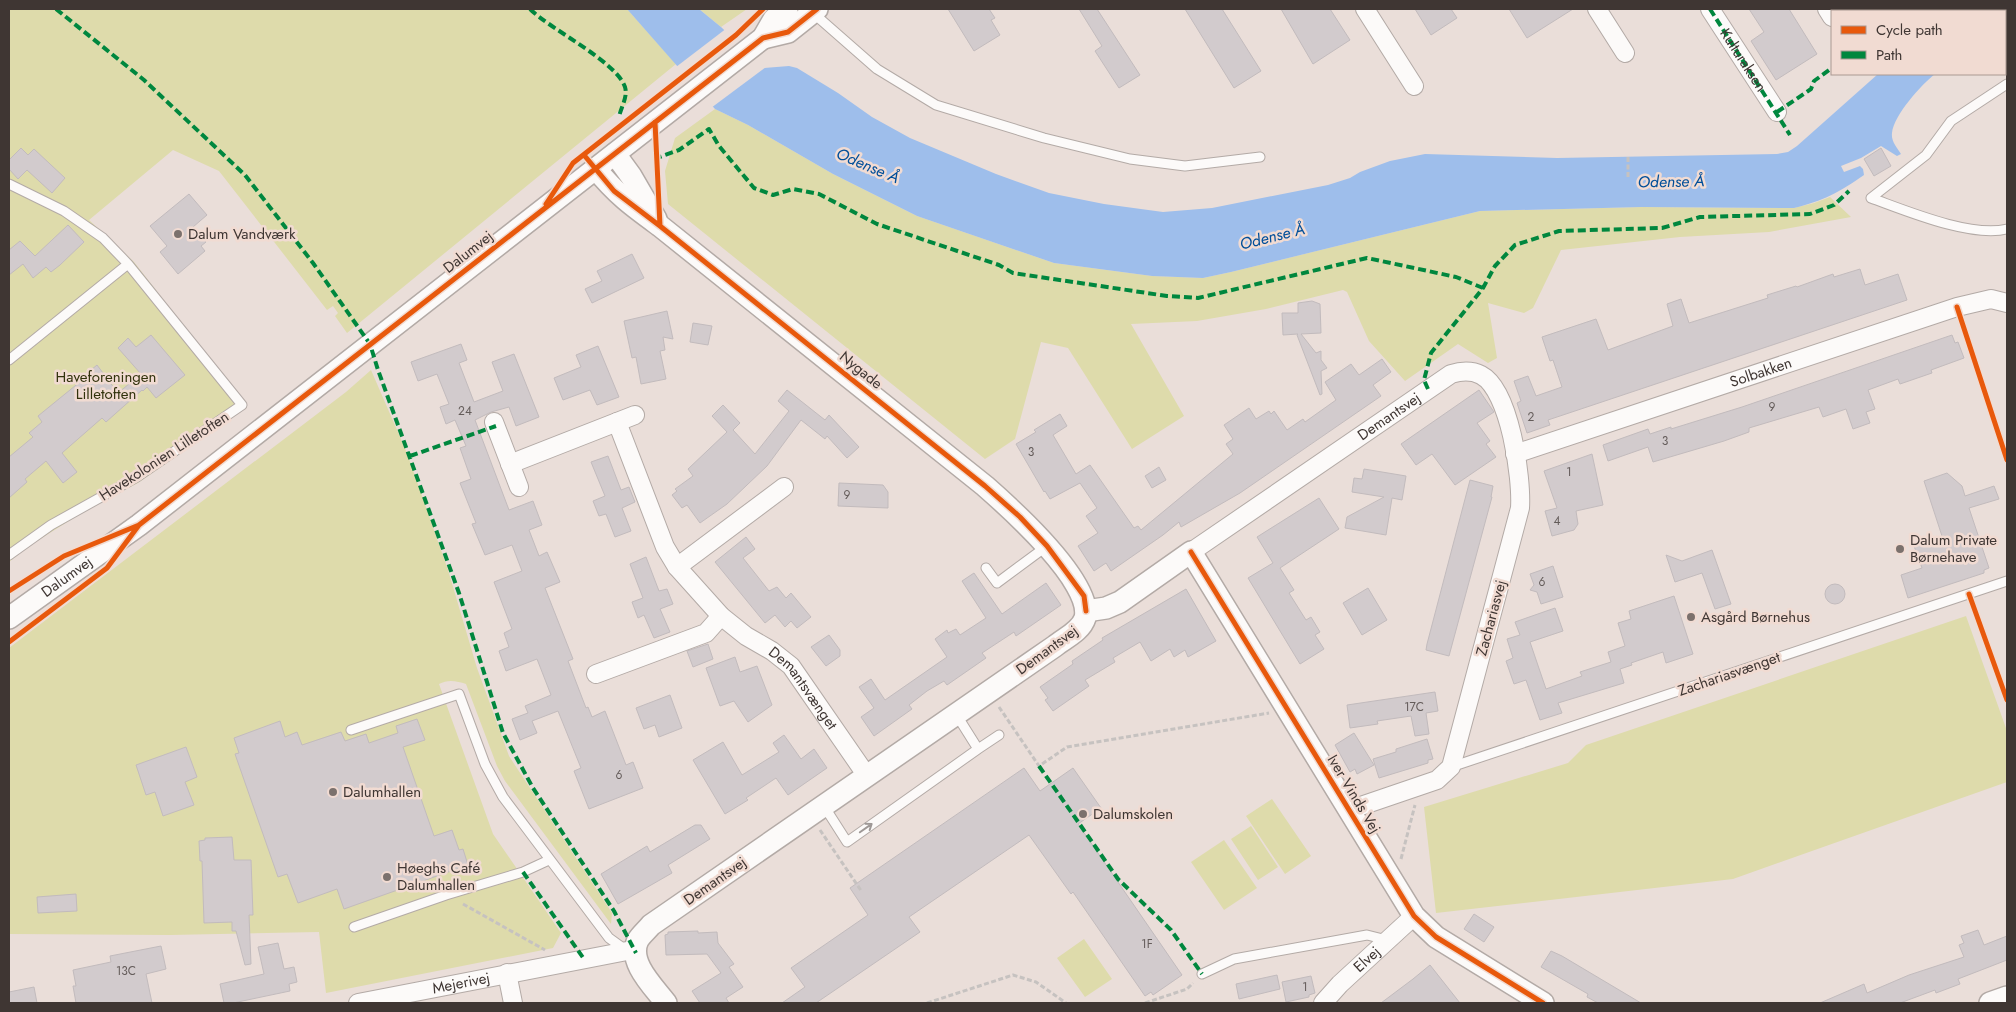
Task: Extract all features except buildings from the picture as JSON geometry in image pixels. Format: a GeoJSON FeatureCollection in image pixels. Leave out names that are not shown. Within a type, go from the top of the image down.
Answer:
{"type":"FeatureCollection","features":[{"type":"Feature","properties":{"kind":"street","name":"Dalumvej"},"geometry":{"type":"LineString","coordinates":[[9,618],[139,525],[596,169],[763,38],[774,20],[787,9]]}},
{"type":"Feature","properties":{"kind":"street"},"geometry":{"type":"LineString","coordinates":[[1365,9],[1414,86]]}},
{"type":"Feature","properties":{"kind":"street"},"geometry":{"type":"LineString","coordinates":[[1597,9],[1625,52]]}},
{"type":"Feature","properties":{"kind":"street","name":"Kulturaksen"},"geometry":{"type":"LineString","coordinates":[[1710,9],[1777,112]]}},
{"type":"Feature","properties":{"kind":"street","name":"Dalumvej"},"geometry":{"type":"LineString","coordinates":[[763,38],[788,32],[813,10]]}},
{"type":"Feature","properties":{"kind":"street","name":"Nygade"},"geometry":{"type":"LineString","coordinates":[[615,154],[632,176],[660,226]]}},
{"type":"Feature","properties":{"kind":"street","name":"Nygade"},"geometry":{"type":"LineString","coordinates":[[596,169],[614,191],[986,486],[1020,517],[1047,546],[1084,596],[1086,611]]}},
{"type":"Feature","properties":{"kind":"street","name":"Solbakken"},"geometry":{"type":"LineString","coordinates":[[1515,454],[1957,307],[1991,299],[2007,303]]}},
{"type":"Feature","properties":{"kind":"street","name":"Demantsvej"},"geometry":{"type":"LineString","coordinates":[[632,952],[651,925],[1080,628],[1085,619],[1086,611],[1106,608],[1120,602],[1428,389],[1451,374],[1461,371],[1471,372]]}},
{"type":"Feature","properties":{"kind":"street","name":"Zachariasvej"},"geometry":{"type":"LineString","coordinates":[[1451,767],[1520,508],[1520,479],[1503,404],[1489,381],[1481,375],[1471,372]]}},
{"type":"Feature","properties":{"kind":"street"},"geometry":{"type":"LineString","coordinates":[[510,464],[635,415]]}},
{"type":"Feature","properties":{"kind":"street"},"geometry":{"type":"LineString","coordinates":[[494,422],[519,487]]}},
{"type":"Feature","properties":{"kind":"street","name":"Demantsvænget"},"geometry":{"type":"LineString","coordinates":[[617,422],[665,547],[677,567],[721,616],[746,636],[772,651],[791,666],[867,776]]}},
{"type":"Feature","properties":{"kind":"street"},"geometry":{"type":"LineString","coordinates":[[677,567],[784,487]]}},
{"type":"Feature","properties":{"kind":"street","name":"Iver Vinds Vej"},"geometry":{"type":"LineString","coordinates":[[1191,552],[1414,916],[1436,936],[1543,1003]]}},
{"type":"Feature","properties":{"kind":"street"},"geometry":{"type":"LineString","coordinates":[[596,674],[706,633],[721,616]]}},
{"type":"Feature","properties":{"kind":"street"},"geometry":{"type":"LineString","coordinates":[[1348,810],[1437,780],[1451,767]]}},
{"type":"Feature","properties":{"kind":"street","name":"Elvej"},"geometry":{"type":"LineString","coordinates":[[1323,1003],[1414,916]]}},
{"type":"Feature","properties":{"kind":"street"},"geometry":{"type":"LineString","coordinates":[[632,952],[640,968],[666,1003]]}},
{"type":"Feature","properties":{"kind":"street","name":"Mejerivej"},"geometry":{"type":"LineString","coordinates":[[358,1003],[507,973],[632,952]]}},
{"type":"Feature","properties":{"kind":"street","name":"Mejerivej"},"geometry":{"type":"LineString","coordinates":[[507,973],[513,1003]]}},
{"type":"Feature","properties":{"kind":"lane"},"geometry":{"type":"LineString","coordinates":[[813,10],[877,69],[936,105],[1044,138],[1130,159],[1186,166],[1260,157]]}},
{"type":"Feature","properties":{"kind":"lane"},"geometry":{"type":"LineString","coordinates":[[2007,84],[1951,121],[1926,155],[1870,198],[1972,230],[1994,232],[2007,229]]}},
{"type":"Feature","properties":{"kind":"lane","name":"Havekolonien Lilletoften"},"geometry":{"type":"LineString","coordinates":[[9,184],[64,211],[103,238],[128,264],[242,405],[137,478],[51,525],[9,554]]}},
{"type":"Feature","properties":{"kind":"lane"},"geometry":{"type":"LineString","coordinates":[[9,360],[128,264]]}},
{"type":"Feature","properties":{"kind":"lane"},"geometry":{"type":"LineString","coordinates":[[986,568],[997,583],[1047,546]]}},
{"type":"Feature","properties":{"kind":"lane","name":"Zachariasvænget"},"geometry":{"type":"LineString","coordinates":[[1451,767],[2007,581]]}},
{"type":"Feature","properties":{"kind":"lane"},"geometry":{"type":"LineString","coordinates":[[351,730],[459,694],[485,764],[503,797],[609,938],[632,952]]}},
{"type":"Feature","properties":{"kind":"lane"},"geometry":{"type":"LineString","coordinates":[[956,714],[978,749]]}},
{"type":"Feature","properties":{"kind":"lane"},"geometry":{"type":"LineString","coordinates":[[817,810],[847,842],[998,735]]}},
{"type":"Feature","properties":{"kind":"lane"},"geometry":{"type":"LineString","coordinates":[[354,927],[446,895],[523,872],[550,860]]}},
{"type":"Feature","properties":{"kind":"lane"},"geometry":{"type":"LineString","coordinates":[[1202,974],[1234,959],[1367,935],[1387,940]]}},
{"type":"Feature","properties":{"kind":"path"},"geometry":{"type":"LineString","coordinates":[[1628,157],[1628,177]]}},
{"type":"Feature","properties":{"kind":"path"},"geometry":{"type":"LineString","coordinates":[[989,692],[1039,766],[1066,747],[1271,712],[1285,704]]}},
{"type":"Feature","properties":{"kind":"path"},"geometry":{"type":"LineString","coordinates":[[1394,884],[1421,786]]}},
{"type":"Feature","properties":{"kind":"path"},"geometry":{"type":"LineString","coordinates":[[817,810],[862,892]]}},
{"type":"Feature","properties":{"kind":"path"},"geometry":{"type":"LineString","coordinates":[[446,895],[570,962]]}},
{"type":"Feature","properties":{"kind":"path"},"geometry":{"type":"LineString","coordinates":[[1145,1003],[1186,989],[1202,974]]}},
{"type":"Feature","properties":{"kind":"path"},"geometry":{"type":"LineString","coordinates":[[927,1003],[1013,975],[1036,982],[1066,1003]]}},
{"type":"Feature","properties":{"kind":"green space","name":"Haveforeningen Lilletoften"},"geometry":{"type":"Polygon","coordinates":[[[9,9],[627,9],[676,64],[347,333],[335,316],[338,313],[333,306],[327,310],[219,171],[173,150],[89,220],[134,262],[247,407],[138,483],[88,509],[29,546],[9,562],[9,9]]]}},
{"type":"Feature","properties":{"kind":"green space"},"geometry":{"type":"Polygon","coordinates":[[[699,9],[747,9],[721,27],[699,9]]]}},
{"type":"Feature","properties":{"kind":"green space"},"geometry":{"type":"Polygon","coordinates":[[[715,109],[748,125],[833,174],[917,216],[1054,263],[1152,276],[1203,278],[1480,211],[1642,207],[1794,208],[1830,197],[1851,217],[1769,232],[1680,237],[1561,250],[1533,308],[1524,313],[1488,303],[1497,358],[1488,363],[1458,344],[1405,381],[1369,341],[1347,292],[1343,290],[1266,309],[1197,321],[1131,324],[1184,416],[1132,449],[1068,348],[1041,342],[1015,439],[985,459],[668,204],[665,171],[675,138],[715,109]]]}},
{"type":"Feature","properties":{"kind":"green space"},"geometry":{"type":"Polygon","coordinates":[[[371,370],[407,453],[448,570],[477,668],[509,756],[612,913],[611,924],[505,781],[497,766],[466,684],[449,681],[439,684],[493,834],[561,933],[553,948],[326,993],[319,932],[170,935],[9,934],[9,648],[346,392],[371,370]]]}},
{"type":"Feature","properties":{"kind":"green space"},"geometry":{"type":"Polygon","coordinates":[[[1966,616],[2007,731],[2007,782],[1733,879],[1436,913],[1424,807],[1568,763],[1586,745],[1966,616]]]}},
{"type":"Feature","properties":{"kind":"green space"},"geometry":{"type":"Polygon","coordinates":[[[1272,799],[1311,856],[1285,874],[1246,816],[1272,799]]]}},
{"type":"Feature","properties":{"kind":"green space"},"geometry":{"type":"Polygon","coordinates":[[[1251,826],[1278,867],[1258,880],[1231,839],[1251,826]]]}},
{"type":"Feature","properties":{"kind":"green space"},"geometry":{"type":"Polygon","coordinates":[[[1224,840],[1257,888],[1224,910],[1191,862],[1224,840]]]}},
{"type":"Feature","properties":{"kind":"green space"},"geometry":{"type":"Polygon","coordinates":[[[1084,939],[1112,979],[1085,997],[1057,958],[1084,939]]]}},
{"type":"Feature","properties":{"kind":"water","name":"Odense Å"},"geometry":{"type":"Polygon","coordinates":[[[627,9],[699,9],[764,68],[789,66],[797,68],[872,117],[910,138],[996,174],[1049,193],[1104,204],[1163,212],[1212,208],[1328,185],[1390,161],[1425,154],[1557,158],[1777,154],[1788,152],[1797,146],[1877,75],[1934,75],[1909,101],[1894,126],[1892,139],[1901,154],[1897,156],[1881,146],[1861,158],[1841,166],[1844,172],[1860,166],[1863,169],[1864,175],[1831,195],[1794,208],[1642,207],[1480,211],[1203,278],[1152,276],[1054,263],[917,216],[833,174],[748,125],[715,109],[627,9]]]}},
{"type":"Feature","properties":{"kind":"pier"},"geometry":{"type":"Polygon","coordinates":[[[727,28],[766,67],[711,108],[676,67],[727,28]]]}},
{"type":"Feature","properties":{"kind":"marked path"},"geometry":{"type":"LineString","coordinates":[[56,9],[144,80],[245,175],[313,263],[370,344],[459,593],[503,733],[533,788],[614,911],[636,953]]}},
{"type":"Feature","properties":{"kind":"marked path"},"geometry":{"type":"LineString","coordinates":[[530,9],[597,56],[619,77],[626,91],[619,117]]}},
{"type":"Feature","properties":{"kind":"marked path"},"geometry":{"type":"LineString","coordinates":[[1710,9],[1790,135]]}},
{"type":"Feature","properties":{"kind":"marked path"},"geometry":{"type":"LineString","coordinates":[[1777,112],[1811,89],[1814,81],[1831,69]]}},
{"type":"Feature","properties":{"kind":"marked path"},"geometry":{"type":"LineString","coordinates":[[654,159],[679,150],[709,129],[719,146],[754,188],[773,195],[793,189],[819,194],[877,224],[999,265],[1013,273],[1167,296],[1198,298],[1367,258],[1456,277],[1483,288]]}},
{"type":"Feature","properties":{"kind":"marked path"},"geometry":{"type":"LineString","coordinates":[[1428,389],[1424,380],[1431,353],[1483,288],[1495,266],[1515,245],[1559,231],[1662,228],[1700,217],[1810,214],[1834,205],[1849,191]]}},
{"type":"Feature","properties":{"kind":"marked path"},"geometry":{"type":"LineString","coordinates":[[410,456],[496,426]]}},
{"type":"Feature","properties":{"kind":"marked path"},"geometry":{"type":"LineString","coordinates":[[1039,766],[1118,879],[1171,930],[1202,974]]}},
{"type":"Feature","properties":{"kind":"marked path"},"geometry":{"type":"LineString","coordinates":[[523,872],[584,959]]}},
{"type":"Feature","properties":{"kind":"cycle path"},"geometry":{"type":"LineString","coordinates":[[546,204],[573,163],[736,35],[763,9]]}},
{"type":"Feature","properties":{"kind":"cycle path"},"geometry":{"type":"LineString","coordinates":[[9,591],[64,556],[139,525],[763,38],[788,32],[817,9]]}},
{"type":"Feature","properties":{"kind":"cycle path"},"geometry":{"type":"LineString","coordinates":[[655,122],[660,226]]}},
{"type":"Feature","properties":{"kind":"cycle path"},"geometry":{"type":"LineString","coordinates":[[584,155],[614,191],[985,486],[1020,517],[1047,546],[1084,596],[1086,611]]}},
{"type":"Feature","properties":{"kind":"cycle path"},"geometry":{"type":"LineString","coordinates":[[1957,307],[2007,460]]}},
{"type":"Feature","properties":{"kind":"cycle path"},"geometry":{"type":"LineString","coordinates":[[9,642],[107,568],[139,525]]}},
{"type":"Feature","properties":{"kind":"cycle path"},"geometry":{"type":"LineString","coordinates":[[1191,552],[1414,916],[1436,937],[1543,1003]]}},
{"type":"Feature","properties":{"kind":"cycle path"},"geometry":{"type":"LineString","coordinates":[[1969,594],[2007,700]]}},
{"type":"Feature","properties":{"kind":"place","name":"Dalum Vandværk"},"geometry":{"type":"Point","coordinates":[178,234]}},
{"type":"Feature","properties":{"kind":"place","name":"Dalum Private Børnehave"},"geometry":{"type":"Point","coordinates":[1900,549]}},
{"type":"Feature","properties":{"kind":"place","name":"Asgård Børnehus"},"geometry":{"type":"Point","coordinates":[1691,617]}},
{"type":"Feature","properties":{"kind":"place","name":"Dalumhallen"},"geometry":{"type":"Point","coordinates":[333,792]}},
{"type":"Feature","properties":{"kind":"place","name":"Dalumskolen"},"geometry":{"type":"Point","coordinates":[1083,814]}},
{"type":"Feature","properties":{"kind":"place","name":"Høeghs Café Dalumhallen"},"geometry":{"type":"Point","coordinates":[387,877]}}]}
